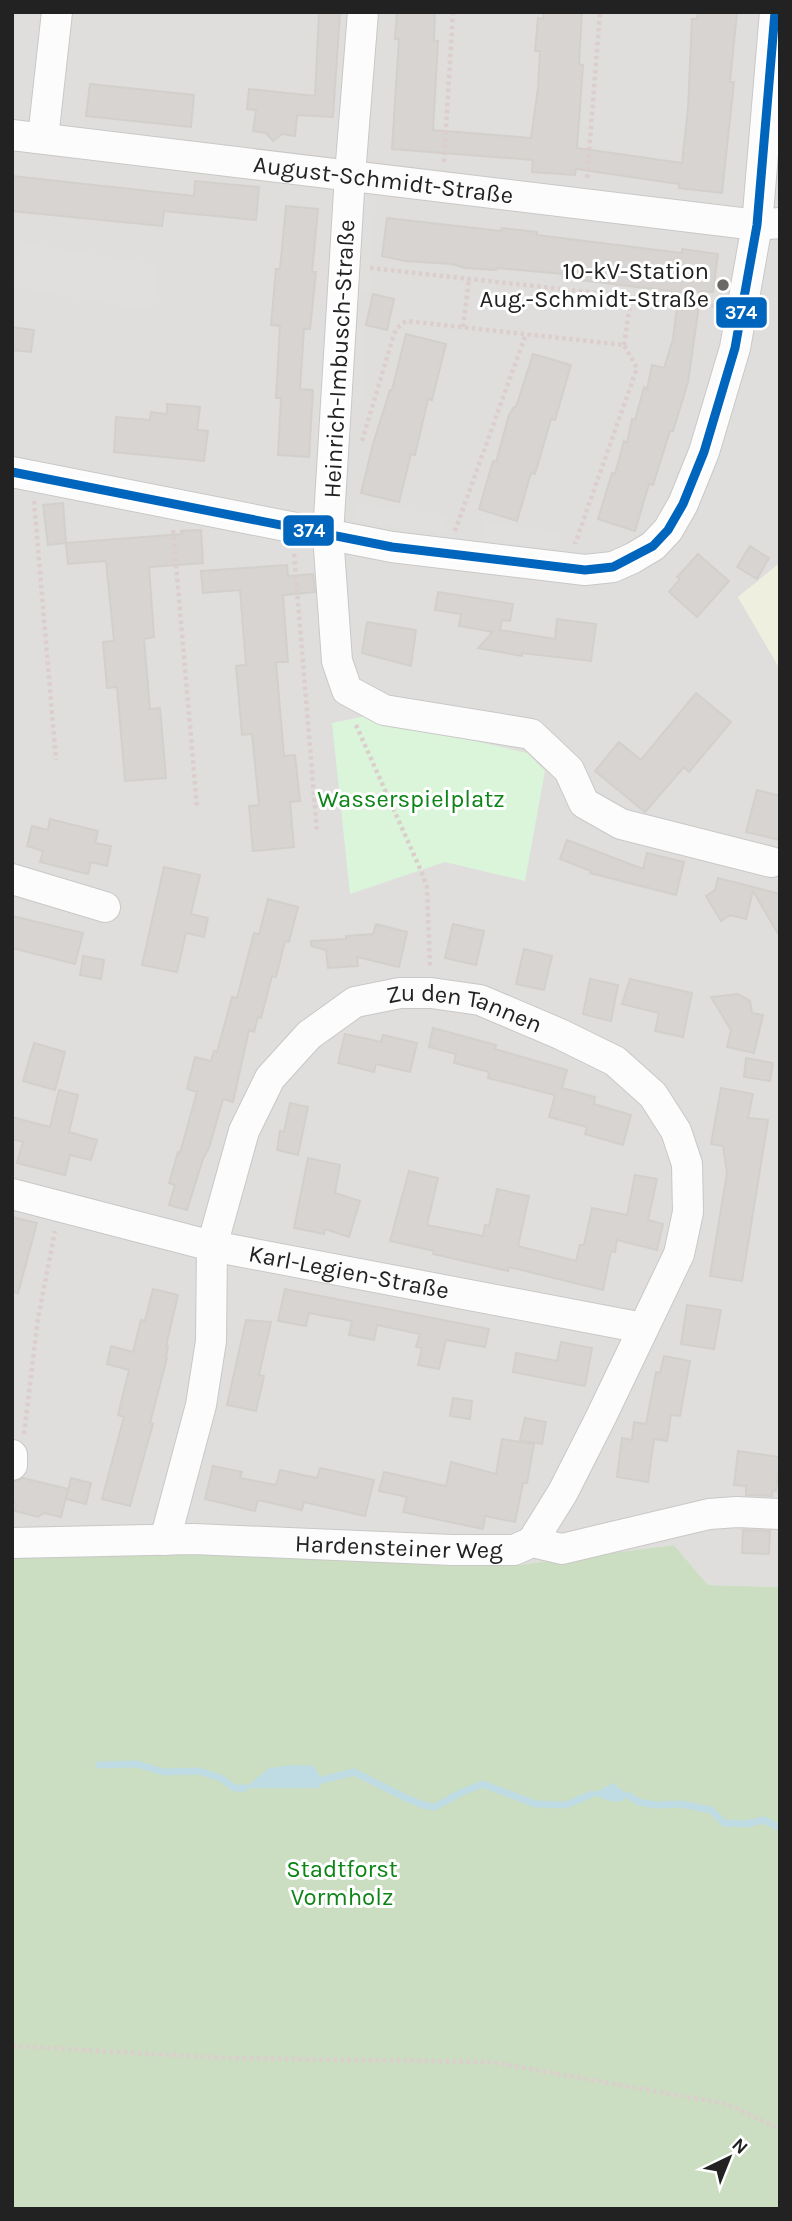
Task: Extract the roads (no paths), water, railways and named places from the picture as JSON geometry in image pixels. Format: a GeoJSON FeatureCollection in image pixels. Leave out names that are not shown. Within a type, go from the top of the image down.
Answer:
{"type":"FeatureCollection","features":[{"type":"Feature","properties":{"kind":"street"},"geometry":{"type":"LineString","coordinates":[[43,138],[57,12]]}},
{"type":"Feature","properties":{"kind":"street","name":"Heinrich-Imbusch-Straße"},"geometry":{"type":"LineString","coordinates":[[363,12],[328,535],[337,661],[347,690],[384,710],[531,734],[569,770],[583,803],[621,824],[771,862]]}},
{"type":"Feature","properties":{"kind":"street"},"geometry":{"type":"LineString","coordinates":[[22,474],[392,547],[567,568],[585,570],[613,567],[653,546],[668,530],[691,487],[704,452],[729,371],[741,309],[768,224],[775,12]]}},
{"type":"Feature","properties":{"kind":"street","name":"August-Schmidt-Straße"},"geometry":{"type":"LineString","coordinates":[[12,135],[768,224]]}},
{"type":"Feature","properties":{"kind":"street"},"geometry":{"type":"LineString","coordinates":[[12,878],[105,907]]}},
{"type":"Feature","properties":{"kind":"street","name":"Zu den Tannen"},"geometry":{"type":"LineString","coordinates":[[165,1540],[201,1405],[211,1341],[212,1246],[244,1131],[270,1078],[309,1035],[355,1002],[400,993],[431,993],[480,1000],[615,1061],[653,1095],[677,1131],[687,1164],[688,1212],[680,1254],[601,1417],[532,1542]]}},
{"type":"Feature","properties":{"kind":"street","name":"Karl-Legien-Straße"},"geometry":{"type":"LineString","coordinates":[[12,1194],[212,1246],[643,1328]]}},
{"type":"Feature","properties":{"kind":"street"},"geometry":{"type":"LineString","coordinates":[[12,1455],[12,1465]]}},
{"type":"Feature","properties":{"kind":"street","name":"Hardensteiner Weg"},"geometry":{"type":"LineString","coordinates":[[12,1543],[194,1539],[452,1550],[514,1550],[532,1542],[562,1549],[709,1514],[780,1514]]}},
{"type":"Feature","properties":{"kind":"water"},"geometry":{"type":"Polygon","coordinates":[[[314,1766],[322,1780],[319,1788],[245,1788],[269,1768],[314,1766]]]}},
{"type":"Feature","properties":{"kind":"water"},"geometry":{"type":"Polygon","coordinates":[[[613,1783],[628,1795],[631,1792],[627,1797],[618,1802],[592,1794],[613,1783]]]}},
{"type":"Feature","properties":{"kind":"waterway"},"geometry":{"type":"LineString","coordinates":[[99,1765],[137,1764],[163,1772],[199,1771],[221,1778],[234,1788],[245,1788]]}},
{"type":"Feature","properties":{"kind":"waterway"},"geometry":{"type":"LineString","coordinates":[[322,1780],[354,1772],[406,1798],[435,1807],[483,1784],[535,1804],[566,1805],[592,1794]]}},
{"type":"Feature","properties":{"kind":"waterway"},"geometry":{"type":"LineString","coordinates":[[628,1795],[639,1802],[656,1805],[681,1804],[711,1810],[724,1823],[746,1824],[764,1820],[780,1828]]}},
{"type":"Feature","properties":{"kind":"place","name":"10-kV-Station Aug.-Schmidt-Straße"},"geometry":{"type":"Point","coordinates":[723,285]}},
{"type":"Feature","properties":{"kind":"park label","name":"Wasserspielplatz"},"geometry":{"type":"Point","coordinates":[411,799]}},
{"type":"Feature","properties":{"kind":"park label","name":"Stadtforst Vormholz"},"geometry":{"type":"Point","coordinates":[342,1883]}}]}
